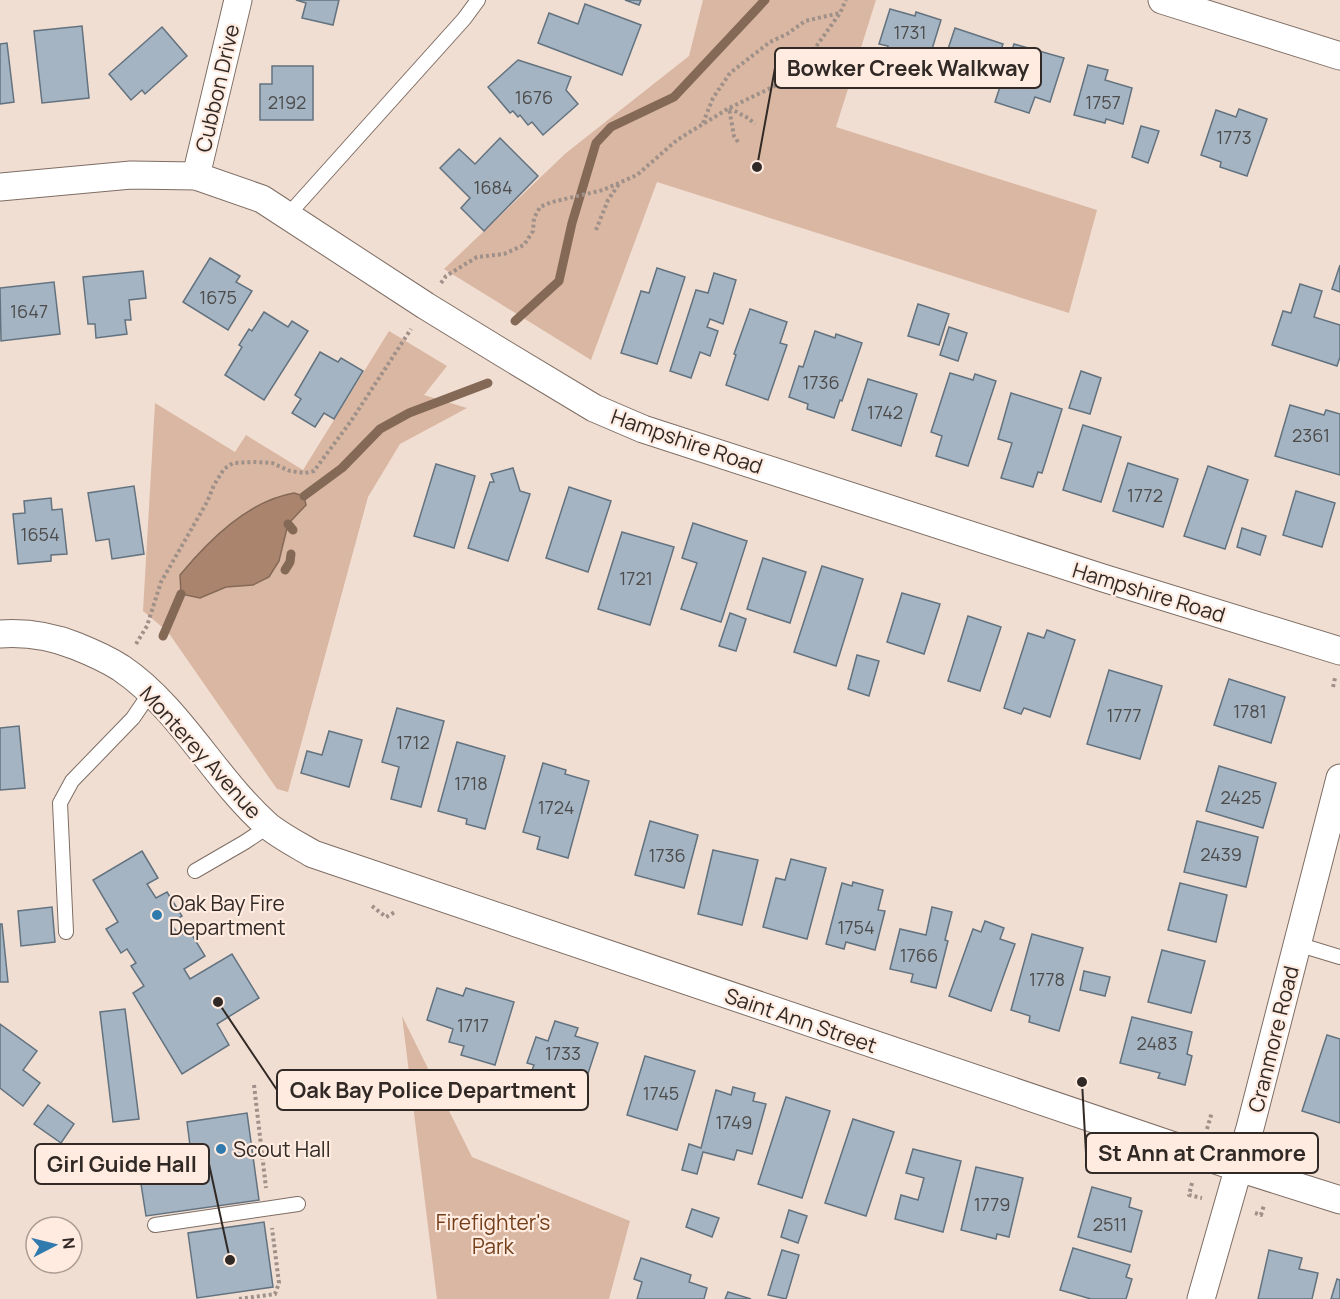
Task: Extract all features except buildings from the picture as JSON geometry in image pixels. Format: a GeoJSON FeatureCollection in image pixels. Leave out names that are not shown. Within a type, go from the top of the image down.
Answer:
{"type":"FeatureCollection","features":[{"type":"Feature","properties":{"kind":"street","name":"Cubbon Drive"},"geometry":{"type":"LineString","coordinates":[[196,176],[238,0]]}},
{"type":"Feature","properties":{"kind":"street"},"geometry":{"type":"LineString","coordinates":[[1162,0],[1340,56]]}},
{"type":"Feature","properties":{"kind":"street","name":"Hampshire Road"},"geometry":{"type":"LineString","coordinates":[[0,187],[130,175],[196,176],[262,199],[426,306],[594,408],[643,429],[1114,582],[1340,651]]}},
{"type":"Feature","properties":{"kind":"street","name":"Monterey Avenue"},"geometry":{"type":"LineString","coordinates":[[0,634],[47,636],[97,654],[122,669],[150,693],[187,732],[242,800],[268,826]]}},
{"type":"Feature","properties":{"kind":"street","name":"Cranmore Road"},"geometry":{"type":"LineString","coordinates":[[1201,1299],[1239,1168],[1340,778]]}},
{"type":"Feature","properties":{"kind":"street","name":"Saint Ann Street"},"geometry":{"type":"LineString","coordinates":[[268,826],[313,854],[1239,1168],[1340,1200]]}},
{"type":"Feature","properties":{"kind":"lane"},"geometry":{"type":"LineString","coordinates":[[288,215],[464,19],[478,0]]}},
{"type":"Feature","properties":{"kind":"lane"},"geometry":{"type":"LineString","coordinates":[[66,932],[60,804],[72,781],[132,718],[150,693]]}},
{"type":"Feature","properties":{"kind":"lane"},"geometry":{"type":"LineString","coordinates":[[195,871],[268,826]]}},
{"type":"Feature","properties":{"kind":"lane"},"geometry":{"type":"LineString","coordinates":[[1297,944],[1340,957]]}},
{"type":"Feature","properties":{"kind":"lane"},"geometry":{"type":"LineString","coordinates":[[155,1225],[298,1204]]}},
{"type":"Feature","properties":{"kind":"path"},"geometry":{"type":"LineString","coordinates":[[122,669],[147,626],[161,582],[224,469],[233,463],[255,462],[272,463],[290,471],[305,473],[315,471],[351,421],[446,276],[477,257],[504,254],[524,245],[533,231],[534,218],[540,207],[603,190],[637,175],[677,140],[729,108],[781,83],[813,51],[840,13],[846,0]]}},
{"type":"Feature","properties":{"kind":"path"},"geometry":{"type":"LineString","coordinates":[[703,124],[713,98],[730,73],[770,42],[806,21],[840,13]]}},
{"type":"Feature","properties":{"kind":"path"},"geometry":{"type":"LineString","coordinates":[[729,108],[748,117],[755,124]]}},
{"type":"Feature","properties":{"kind":"path"},"geometry":{"type":"LineString","coordinates":[[729,108],[734,136],[738,142]]}},
{"type":"Feature","properties":{"kind":"path"},"geometry":{"type":"LineString","coordinates":[[596,230],[608,200],[619,183]]}},
{"type":"Feature","properties":{"kind":"path"},"geometry":{"type":"LineString","coordinates":[[239,1299],[275,1294],[279,1283],[254,1085]]}},
{"type":"Feature","properties":{"kind":"green space"},"geometry":{"type":"Polygon","coordinates":[[[703,0],[876,0],[836,127],[1097,210],[1069,313],[657,182],[591,360],[444,269],[566,153],[689,56],[703,0]]]}},
{"type":"Feature","properties":{"kind":"green space"},"geometry":{"type":"Polygon","coordinates":[[[389,331],[447,366],[424,395],[467,408],[400,444],[368,497],[288,792],[277,789],[168,632],[143,611],[155,403],[235,452],[246,435],[303,470],[389,331]]]}},
{"type":"Feature","properties":{"kind":"green space","name":"Firefighter's Park"},"geometry":{"type":"Polygon","coordinates":[[[402,1016],[472,1157],[630,1221],[609,1299],[437,1299],[402,1016]]]}},
{"type":"Feature","properties":{"kind":"shaded area"},"geometry":{"type":"Polygon","coordinates":[[[294,493],[304,496],[306,505],[288,524],[279,561],[269,577],[253,585],[226,587],[200,598],[181,594],[180,575],[217,536],[245,513],[261,504],[294,493]]]}},
{"type":"Feature","properties":{"kind":"waterway"},"geometry":{"type":"LineString","coordinates":[[515,321],[559,281],[572,223],[596,143],[611,127],[674,97],[765,0]]}},
{"type":"Feature","properties":{"kind":"waterway"},"geometry":{"type":"LineString","coordinates":[[304,496],[342,468],[380,429],[409,413],[488,383]]}},
{"type":"Feature","properties":{"kind":"waterway"},"geometry":{"type":"LineString","coordinates":[[288,524],[293,530]]}},
{"type":"Feature","properties":{"kind":"waterway"},"geometry":{"type":"LineString","coordinates":[[285,570],[290,562],[291,554]]}},
{"type":"Feature","properties":{"kind":"waterway"},"geometry":{"type":"LineString","coordinates":[[163,636],[181,594]]}},
{"type":"Feature","properties":{"kind":"place","name":"Bowker Creek Walkway"},"geometry":{"type":"Point","coordinates":[757,167]}},
{"type":"Feature","properties":{"kind":"place","name":"Oak Bay Fire Department"},"geometry":{"type":"Point","coordinates":[157,915]}},
{"type":"Feature","properties":{"kind":"place","name":"Oak Bay Police Department"},"geometry":{"type":"Point","coordinates":[218,1002]}},
{"type":"Feature","properties":{"kind":"place","name":"St Ann at Cranmore"},"geometry":{"type":"Point","coordinates":[1082,1082]}},
{"type":"Feature","properties":{"kind":"place","name":"Scout Hall"},"geometry":{"type":"Point","coordinates":[221,1149]}},
{"type":"Feature","properties":{"kind":"place","name":"Girl Guide Hall"},"geometry":{"type":"Point","coordinates":[230,1260]}}]}
